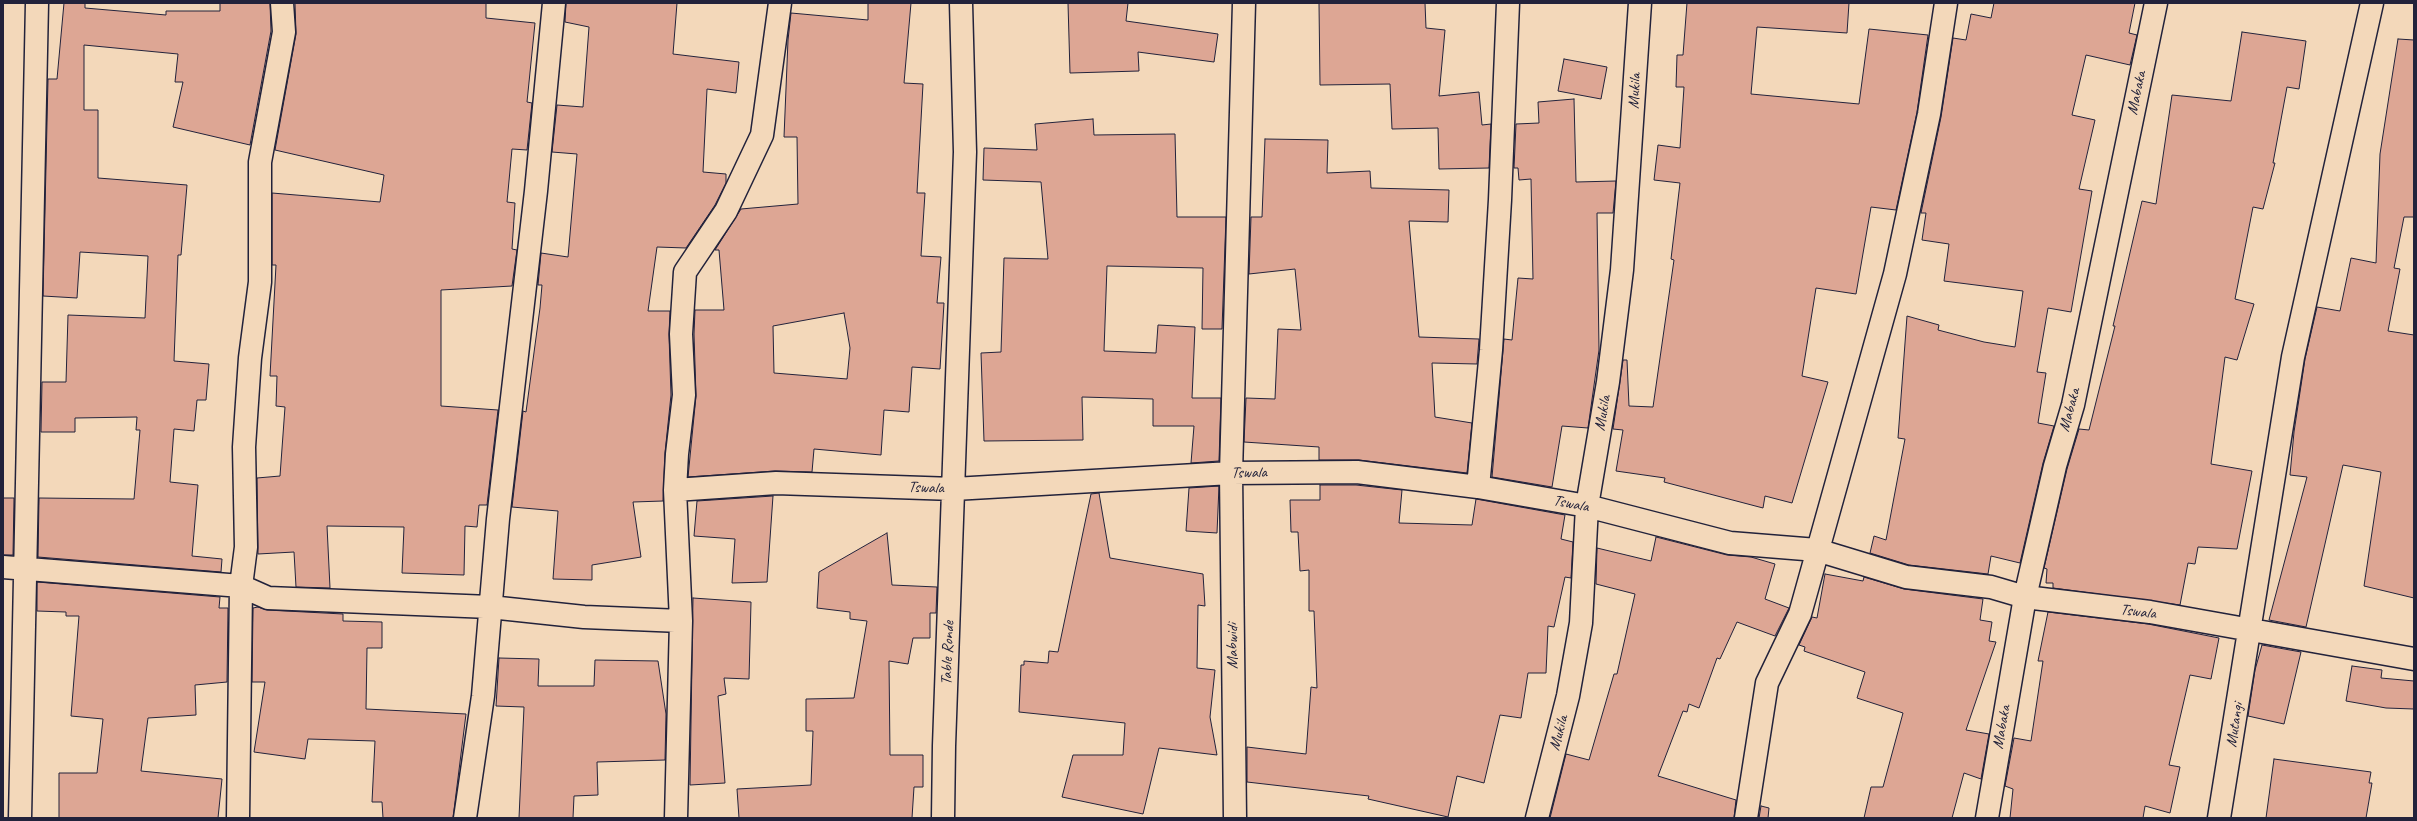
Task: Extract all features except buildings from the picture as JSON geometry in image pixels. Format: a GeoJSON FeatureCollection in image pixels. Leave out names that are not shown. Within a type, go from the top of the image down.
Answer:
{"type":"FeatureCollection","features":[{"type":"Feature","properties":{"kind":"street"},"geometry":{"type":"LineString","coordinates":[[20,818],[13,568],[37,3]]}},
{"type":"Feature","properties":{"kind":"street"},"geometry":{"type":"LineString","coordinates":[[238,818],[241,586],[246,547],[245,432],[250,358],[260,282],[260,162],[284,32],[282,3]]}},
{"type":"Feature","properties":{"kind":"street"},"geometry":{"type":"LineString","coordinates":[[465,818],[483,696],[498,519],[536,191],[554,3]]}},
{"type":"Feature","properties":{"kind":"street"},"geometry":{"type":"LineString","coordinates":[[676,818],[681,621],[675,490],[676,454],[684,395],[681,334],[685,272],[726,211],[762,135],[780,3]]}},
{"type":"Feature","properties":{"kind":"street","name":"Table Ronde"},"geometry":{"type":"LineString","coordinates":[[944,818],[944,746],[954,489],[964,152],[961,3]]}},
{"type":"Feature","properties":{"kind":"street","name":"Mabwidi"},"geometry":{"type":"LineString","coordinates":[[1235,818],[1232,473],[1244,3]]}},
{"type":"Feature","properties":{"kind":"street"},"geometry":{"type":"LineString","coordinates":[[1478,487],[1491,350],[1500,200],[1508,3]]}},
{"type":"Feature","properties":{"kind":"street","name":"Mukila"},"geometry":{"type":"LineString","coordinates":[[1537,818],[1568,696],[1582,622],[1587,506],[1608,382],[1622,270],[1640,3]]}},
{"type":"Feature","properties":{"kind":"street"},"geometry":{"type":"LineString","coordinates":[[1746,818],[1767,683],[1800,614],[1895,274],[1929,114],[1946,3]]}},
{"type":"Feature","properties":{"kind":"street","name":"Mabaka"},"geometry":{"type":"LineString","coordinates":[[1987,818],[2025,597],[2055,466],[2073,405],[2156,3]]}},
{"type":"Feature","properties":{"kind":"street","name":"Mutangi"},"geometry":{"type":"LineString","coordinates":[[2219,818],[2293,357],[2372,3]]}},
{"type":"Feature","properties":{"kind":"street","name":"Tswala"},"geometry":{"type":"LineString","coordinates":[[675,490],[776,483],[954,489],[1232,473],[1357,472],[1478,487],[1587,506],[1730,543],[1817,550],[1906,577],[1991,587],[2025,597],[2150,612],[2414,659]]}},
{"type":"Feature","properties":{"kind":"street"},"geometry":{"type":"LineString","coordinates":[[13,568],[241,586],[268,598],[490,607],[584,617],[681,621]]}}]}
